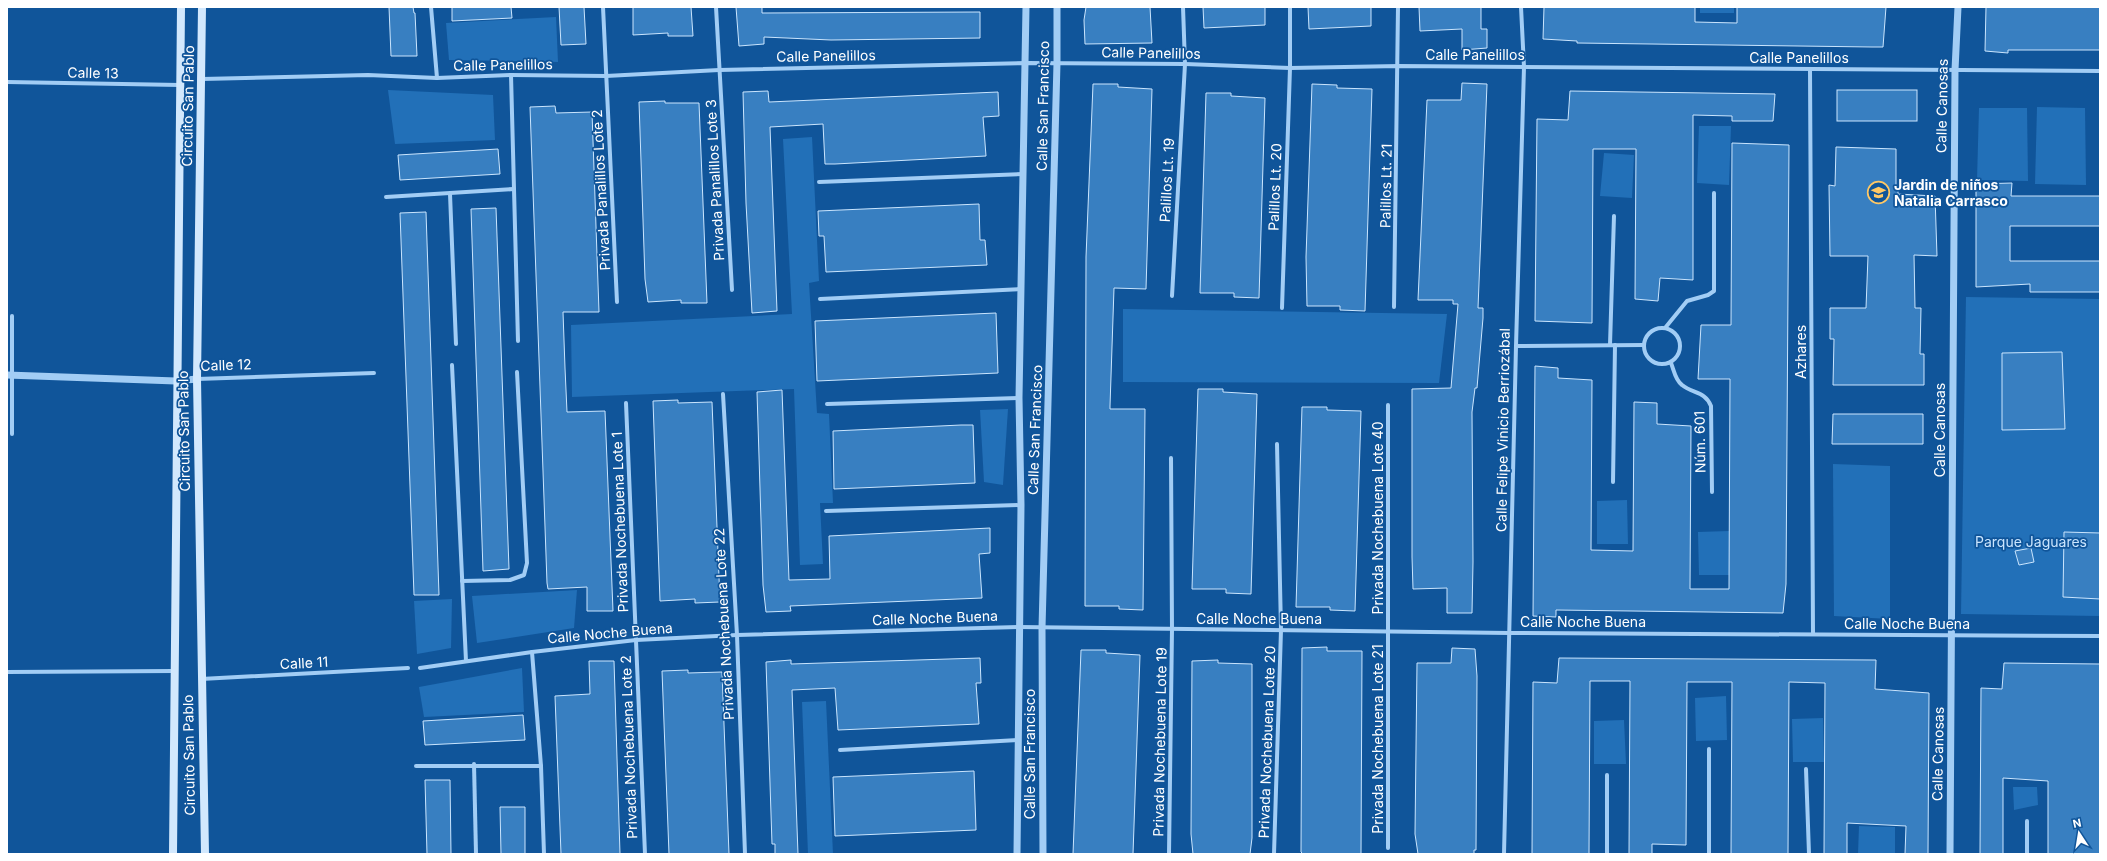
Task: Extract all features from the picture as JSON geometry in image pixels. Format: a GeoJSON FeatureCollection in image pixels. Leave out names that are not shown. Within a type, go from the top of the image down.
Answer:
{"type":"FeatureCollection","features":[{"type":"Feature","properties":{"kind":"main road","name":"Circuito San Pablo"},"geometry":{"type":"LineString","coordinates":[[174,854],[176,381],[181,7]]}},
{"type":"Feature","properties":{"kind":"main road","name":"Circuito San Pablo"},"geometry":{"type":"LineString","coordinates":[[202,7],[197,379],[200,679],[205,854]]}},
{"type":"Feature","properties":{"kind":"street"},"geometry":{"type":"LineString","coordinates":[[431,7],[437,78]]}},
{"type":"Feature","properties":{"kind":"street","name":"Privada Panalillos Lote 2"},"geometry":{"type":"LineString","coordinates":[[603,7],[617,302]]}},
{"type":"Feature","properties":{"kind":"street","name":"Privada Panalillos Lote 3"},"geometry":{"type":"LineString","coordinates":[[716,7],[732,290]]}},
{"type":"Feature","properties":{"kind":"street","name":"Calle San Francisco"},"geometry":{"type":"LineString","coordinates":[[1017,854],[1021,505],[1019,398],[1026,7]]}},
{"type":"Feature","properties":{"kind":"street","name":"Calle San Francisco"},"geometry":{"type":"LineString","coordinates":[[1043,854],[1042,628],[1057,63],[1057,7]]}},
{"type":"Feature","properties":{"kind":"street","name":"Palillos Lt. 19"},"geometry":{"type":"LineString","coordinates":[[1172,296],[1185,64],[1184,7]]}},
{"type":"Feature","properties":{"kind":"street","name":"Palillos Lt. 20"},"geometry":{"type":"LineString","coordinates":[[1282,308],[1290,68],[1290,7]]}},
{"type":"Feature","properties":{"kind":"street","name":"Palillos Lt. 21"},"geometry":{"type":"LineString","coordinates":[[1394,307],[1399,66],[1398,7]]}},
{"type":"Feature","properties":{"kind":"street","name":"Calle Felipe Vinicio Berriozábal"},"geometry":{"type":"LineString","coordinates":[[1504,854],[1524,67],[1521,7]]}},
{"type":"Feature","properties":{"kind":"street","name":"Calle Canosas"},"geometry":{"type":"LineString","coordinates":[[1950,854],[1955,70],[1958,7]]}},
{"type":"Feature","properties":{"kind":"street","name":"Calle Panelillos"},"geometry":{"type":"LineString","coordinates":[[202,79],[368,75],[437,78],[511,75],[606,76],[719,70],[1026,63],[1185,64],[1290,68],[1399,66],[2100,71]]}},
{"type":"Feature","properties":{"kind":"street","name":"Azhares"},"geometry":{"type":"LineString","coordinates":[[1810,70],[1813,634]]}},
{"type":"Feature","properties":{"kind":"street"},"geometry":{"type":"LineString","coordinates":[[511,75],[518,341]]}},
{"type":"Feature","properties":{"kind":"street","name":"Calle 13"},"geometry":{"type":"LineString","coordinates":[[7,82],[180,85]]}},
{"type":"Feature","properties":{"kind":"street"},"geometry":{"type":"LineString","coordinates":[[819,182],[1023,174]]}},
{"type":"Feature","properties":{"kind":"street"},"geometry":{"type":"LineString","coordinates":[[386,198],[514,189]]}},
{"type":"Feature","properties":{"kind":"street"},"geometry":{"type":"LineString","coordinates":[[1665,328],[1687,301],[1708,295],[1714,291],[1714,193]]}},
{"type":"Feature","properties":{"kind":"street"},"geometry":{"type":"LineString","coordinates":[[450,194],[456,344]]}},
{"type":"Feature","properties":{"kind":"street"},"geometry":{"type":"LineString","coordinates":[[1610,345],[1614,216]]}},
{"type":"Feature","properties":{"kind":"street"},"geometry":{"type":"LineString","coordinates":[[820,299],[1022,289]]}},
{"type":"Feature","properties":{"kind":"street"},"geometry":{"type":"LineString","coordinates":[[12,316],[9,375],[12,434]]}},
{"type":"Feature","properties":{"kind":"street"},"geometry":{"type":"LineString","coordinates":[[1665,328],[1678,337],[1680,351],[1671,363],[1661,365],[1652,362],[1646,355],[1644,345],[1647,336],[1656,329],[1665,328]]}},
{"type":"Feature","properties":{"kind":"street"},"geometry":{"type":"LineString","coordinates":[[1613,482],[1615,345]]}},
{"type":"Feature","properties":{"kind":"street"},"geometry":{"type":"LineString","coordinates":[[1516,346],[1644,345]]}},
{"type":"Feature","properties":{"kind":"street","name":"Núm. 601"},"geometry":{"type":"LineString","coordinates":[[1671,363],[1678,380],[1682,385],[1704,394],[1711,406],[1712,492]]}},
{"type":"Feature","properties":{"kind":"street"},"geometry":{"type":"LineString","coordinates":[[452,365],[466,661]]}},
{"type":"Feature","properties":{"kind":"street"},"geometry":{"type":"LineString","coordinates":[[462,581],[510,580],[524,575],[528,563],[517,372]]}},
{"type":"Feature","properties":{"kind":"street","name":"Calle 12"},"geometry":{"type":"LineString","coordinates":[[9,375],[176,381],[374,373]]}},
{"type":"Feature","properties":{"kind":"street","name":"Privada Nochebuena Lote 22"},"geometry":{"type":"LineString","coordinates":[[723,394],[737,635],[745,854]]}},
{"type":"Feature","properties":{"kind":"street"},"geometry":{"type":"LineString","coordinates":[[827,404],[1019,398]]}},
{"type":"Feature","properties":{"kind":"street","name":"Privada Nochebuena Lote 1"},"geometry":{"type":"LineString","coordinates":[[626,403],[636,640]]}},
{"type":"Feature","properties":{"kind":"street","name":"Privada Nochebuena Lote 40"},"geometry":{"type":"LineString","coordinates":[[1388,405],[1390,631]]}},
{"type":"Feature","properties":{"kind":"street","name":"Privada Nochebuena Lote 20"},"geometry":{"type":"LineString","coordinates":[[1274,854],[1281,630],[1277,444]]}},
{"type":"Feature","properties":{"kind":"street","name":"Privada Nochebuena Lote 19"},"geometry":{"type":"LineString","coordinates":[[1169,854],[1172,629],[1171,458]]}},
{"type":"Feature","properties":{"kind":"street"},"geometry":{"type":"LineString","coordinates":[[826,510],[1021,505]]}},
{"type":"Feature","properties":{"kind":"street","name":"Calle Noche Buena"},"geometry":{"type":"LineString","coordinates":[[420,668],[532,652],[636,640],[737,635],[1019,627],[1509,633],[2100,636]]}},
{"type":"Feature","properties":{"kind":"street","name":"Privada Nochebuena Lote 21"},"geometry":{"type":"LineString","coordinates":[[1388,848],[1390,631]]}},
{"type":"Feature","properties":{"kind":"street","name":"Privada Nochebuena Lote 2"},"geometry":{"type":"LineString","coordinates":[[636,640],[645,854]]}},
{"type":"Feature","properties":{"kind":"street"},"geometry":{"type":"LineString","coordinates":[[532,652],[542,766],[544,854]]}},
{"type":"Feature","properties":{"kind":"street","name":"Calle 11"},"geometry":{"type":"LineString","coordinates":[[200,679],[408,668]]}},
{"type":"Feature","properties":{"kind":"street"},"geometry":{"type":"LineString","coordinates":[[7,672],[174,671]]}},
{"type":"Feature","properties":{"kind":"street"},"geometry":{"type":"LineString","coordinates":[[840,750],[1018,740]]}},
{"type":"Feature","properties":{"kind":"street"},"geometry":{"type":"LineString","coordinates":[[1709,749],[1709,854]]}},
{"type":"Feature","properties":{"kind":"street"},"geometry":{"type":"LineString","coordinates":[[416,766],[474,764],[542,766]]}},
{"type":"Feature","properties":{"kind":"street"},"geometry":{"type":"LineString","coordinates":[[474,764],[476,854]]}},
{"type":"Feature","properties":{"kind":"street"},"geometry":{"type":"LineString","coordinates":[[1806,769],[1808,854]]}},
{"type":"Feature","properties":{"kind":"street"},"geometry":{"type":"LineString","coordinates":[[1607,775],[1607,854]]}},
{"type":"Feature","properties":{"kind":"street"},"geometry":{"type":"LineString","coordinates":[[2027,821],[2027,854]]}},
{"type":"Feature","properties":{"kind":"green space"},"geometry":{"type":"Polygon","coordinates":[[[1700,7],[1734,7],[1734,13],[1700,13],[1700,7]]]}},
{"type":"Feature","properties":{"kind":"green space"},"geometry":{"type":"Polygon","coordinates":[[[556,17],[558,62],[449,60],[446,23],[556,17]]]}},
{"type":"Feature","properties":{"kind":"green space"},"geometry":{"type":"Polygon","coordinates":[[[388,90],[493,95],[495,140],[395,144],[388,90]]]}},
{"type":"Feature","properties":{"kind":"green space"},"geometry":{"type":"Polygon","coordinates":[[[2037,107],[2085,108],[2086,185],[2035,184],[2037,107]]]}},
{"type":"Feature","properties":{"kind":"green space"},"geometry":{"type":"Polygon","coordinates":[[[1979,108],[2027,108],[2028,181],[1977,180],[1979,108]]]}},
{"type":"Feature","properties":{"kind":"green space"},"geometry":{"type":"Polygon","coordinates":[[[1699,126],[1731,126],[1729,185],[1697,183],[1699,126]]]}},
{"type":"Feature","properties":{"kind":"green space"},"geometry":{"type":"Polygon","coordinates":[[[812,137],[819,281],[809,283],[817,413],[829,414],[833,503],[820,503],[823,564],[800,565],[794,389],[572,397],[571,325],[792,314],[783,139],[812,137]]]}},
{"type":"Feature","properties":{"kind":"green space"},"geometry":{"type":"Polygon","coordinates":[[[1604,153],[1634,155],[1632,198],[1600,196],[1604,153]]]}},
{"type":"Feature","properties":{"kind":"green space","name":"Parque Jaguares"},"geometry":{"type":"Polygon","coordinates":[[[1966,297],[2100,299],[2100,616],[1961,614],[1966,297]]]}},
{"type":"Feature","properties":{"kind":"green space"},"geometry":{"type":"Polygon","coordinates":[[[1123,309],[1447,314],[1439,383],[1123,382],[1123,309]]]}},
{"type":"Feature","properties":{"kind":"green space"},"geometry":{"type":"Polygon","coordinates":[[[1008,409],[1003,485],[984,482],[980,410],[1008,409]]]}},
{"type":"Feature","properties":{"kind":"green space"},"geometry":{"type":"Polygon","coordinates":[[[1833,464],[1890,466],[1890,619],[1834,616],[1833,464]]]}},
{"type":"Feature","properties":{"kind":"green space"},"geometry":{"type":"Polygon","coordinates":[[[1627,500],[1628,544],[1597,544],[1597,501],[1627,500]]]}},
{"type":"Feature","properties":{"kind":"green space"},"geometry":{"type":"Polygon","coordinates":[[[1729,531],[1730,575],[1699,575],[1698,532],[1729,531]]]}},
{"type":"Feature","properties":{"kind":"green space"},"geometry":{"type":"Polygon","coordinates":[[[577,590],[574,628],[477,643],[472,596],[577,590]]]}},
{"type":"Feature","properties":{"kind":"green space"},"geometry":{"type":"Polygon","coordinates":[[[452,599],[451,648],[417,654],[414,601],[452,599]]]}},
{"type":"Feature","properties":{"kind":"green space"},"geometry":{"type":"Polygon","coordinates":[[[522,668],[524,712],[424,717],[419,687],[522,668]]]}},
{"type":"Feature","properties":{"kind":"green space"},"geometry":{"type":"Polygon","coordinates":[[[1726,696],[1727,740],[1696,741],[1695,698],[1726,696]]]}},
{"type":"Feature","properties":{"kind":"green space"},"geometry":{"type":"Polygon","coordinates":[[[826,701],[833,854],[808,854],[802,702],[826,701]]]}},
{"type":"Feature","properties":{"kind":"green space"},"geometry":{"type":"Polygon","coordinates":[[[1823,718],[1824,762],[1793,762],[1792,719],[1823,718]]]}},
{"type":"Feature","properties":{"kind":"green space"},"geometry":{"type":"Polygon","coordinates":[[[1624,720],[1626,764],[1594,764],[1594,721],[1624,720]]]}},
{"type":"Feature","properties":{"kind":"green space"},"geometry":{"type":"Polygon","coordinates":[[[2013,787],[2037,787],[2038,805],[2014,810],[2013,787]]]}},
{"type":"Feature","properties":{"kind":"green space"},"geometry":{"type":"Polygon","coordinates":[[[1859,826],[1895,827],[1895,854],[1858,854],[1859,826]]]}},
{"type":"Feature","properties":{"kind":"building"},"geometry":{"type":"Polygon","coordinates":[[[389,7],[413,7],[415,13],[417,56],[391,56],[389,7]]]}},
{"type":"Feature","properties":{"kind":"building"},"geometry":{"type":"Polygon","coordinates":[[[452,7],[511,7],[512,18],[452,21],[452,7]]]}},
{"type":"Feature","properties":{"kind":"building"},"geometry":{"type":"Polygon","coordinates":[[[559,7],[584,7],[586,44],[561,45],[559,7]]]}},
{"type":"Feature","properties":{"kind":"building"},"geometry":{"type":"Polygon","coordinates":[[[633,7],[691,7],[693,36],[668,36],[668,33],[633,35],[633,7]]]}},
{"type":"Feature","properties":{"kind":"building"},"geometry":{"type":"Polygon","coordinates":[[[736,7],[762,7],[762,13],[980,12],[980,38],[831,40],[764,37],[764,44],[739,46],[736,7]]]}},
{"type":"Feature","properties":{"kind":"building"},"geometry":{"type":"Polygon","coordinates":[[[1086,7],[1150,7],[1152,43],[1085,44],[1084,20],[1086,7]]]}},
{"type":"Feature","properties":{"kind":"building"},"geometry":{"type":"Polygon","coordinates":[[[1203,7],[1265,7],[1265,25],[1204,28],[1203,7]]]}},
{"type":"Feature","properties":{"kind":"building"},"geometry":{"type":"Polygon","coordinates":[[[1308,7],[1371,7],[1371,26],[1309,29],[1308,7]]]}},
{"type":"Feature","properties":{"kind":"building"},"geometry":{"type":"Polygon","coordinates":[[[1419,7],[1481,7],[1481,29],[1487,29],[1487,48],[1462,50],[1462,29],[1420,31],[1419,7]]]}},
{"type":"Feature","properties":{"kind":"building"},"geometry":{"type":"Polygon","coordinates":[[[1544,7],[1695,7],[1695,22],[1737,23],[1737,7],[1886,7],[1883,47],[1872,47],[1577,43],[1577,41],[1543,39],[1544,7]]]}},
{"type":"Feature","properties":{"kind":"building"},"geometry":{"type":"Polygon","coordinates":[[[1986,7],[2100,7],[2100,50],[2008,50],[2008,53],[1985,51],[1986,7]]]}},
{"type":"Feature","properties":{"kind":"building"},"geometry":{"type":"Polygon","coordinates":[[[1462,83],[1487,84],[1478,308],[1483,308],[1483,318],[1477,388],[1475,388],[1472,412],[1472,613],[1447,613],[1447,588],[1413,589],[1412,389],[1451,388],[1458,304],[1453,304],[1453,300],[1418,300],[1427,100],[1461,100],[1462,83]]]}},
{"type":"Feature","properties":{"kind":"building"},"geometry":{"type":"Polygon","coordinates":[[[1093,84],[1118,84],[1118,87],[1152,89],[1146,289],[1114,288],[1110,406],[1110,409],[1145,409],[1143,610],[1119,609],[1119,606],[1085,606],[1086,257],[1093,84]]]}},
{"type":"Feature","properties":{"kind":"building"},"geometry":{"type":"Polygon","coordinates":[[[1312,84],[1337,85],[1337,88],[1372,89],[1365,311],[1340,310],[1340,306],[1307,306],[1306,257],[1312,84]]]}},
{"type":"Feature","properties":{"kind":"building"},"geometry":{"type":"Polygon","coordinates":[[[1837,90],[1917,90],[1917,121],[1837,121],[1837,90]]]}},
{"type":"Feature","properties":{"kind":"building"},"geometry":{"type":"Polygon","coordinates":[[[768,91],[769,102],[998,92],[999,116],[983,117],[986,156],[835,164],[825,164],[823,124],[770,127],[777,311],[752,313],[746,203],[743,92],[768,91]]]}},
{"type":"Feature","properties":{"kind":"building"},"geometry":{"type":"Polygon","coordinates":[[[1570,91],[1775,94],[1773,121],[1732,121],[1732,116],[1693,115],[1693,280],[1660,278],[1658,301],[1635,299],[1636,149],[1593,149],[1592,323],[1535,321],[1537,119],[1568,120],[1570,91]]]}},
{"type":"Feature","properties":{"kind":"building"},"geometry":{"type":"Polygon","coordinates":[[[1206,93],[1231,93],[1231,96],[1265,98],[1259,298],[1234,297],[1234,293],[1200,293],[1206,93]]]}},
{"type":"Feature","properties":{"kind":"building"},"geometry":{"type":"Polygon","coordinates":[[[665,101],[665,103],[699,103],[707,303],[681,303],[681,300],[648,302],[645,279],[639,102],[665,101]]]}},
{"type":"Feature","properties":{"kind":"building"},"geometry":{"type":"Polygon","coordinates":[[[555,106],[556,113],[592,112],[599,312],[563,312],[565,368],[567,412],[605,411],[613,611],[587,611],[587,587],[548,589],[547,583],[530,107],[555,106]]]}},
{"type":"Feature","properties":{"kind":"building"},"geometry":{"type":"Polygon","coordinates":[[[1732,143],[1789,145],[1786,584],[1783,613],[1556,610],[1556,617],[1533,616],[1535,366],[1558,368],[1558,378],[1592,380],[1591,550],[1633,551],[1634,402],[1657,403],[1657,424],[1691,426],[1690,589],[1729,589],[1730,379],[1698,379],[1701,325],[1731,325],[1732,143]]]}},
{"type":"Feature","properties":{"kind":"building"},"geometry":{"type":"Polygon","coordinates":[[[1836,147],[1896,149],[1896,188],[1898,188],[1898,194],[1935,196],[1937,256],[1914,255],[1915,308],[1921,308],[1920,354],[1924,354],[1924,385],[1833,385],[1834,339],[1830,339],[1830,308],[1866,308],[1868,256],[1830,256],[1829,185],[1835,186],[1836,147]]]}},
{"type":"Feature","properties":{"kind":"building"},"geometry":{"type":"Polygon","coordinates":[[[498,149],[500,174],[400,180],[398,155],[498,149]]]}},
{"type":"Feature","properties":{"kind":"building"},"geometry":{"type":"Polygon","coordinates":[[[2012,183],[2011,196],[2100,196],[2100,226],[2010,226],[2010,261],[2100,261],[2100,292],[2030,292],[2030,284],[1976,287],[1976,184],[2012,183]]]}},
{"type":"Feature","properties":{"kind":"building"},"geometry":{"type":"Polygon","coordinates":[[[979,204],[980,240],[985,240],[987,265],[826,272],[824,236],[819,236],[818,211],[979,204]]]}},
{"type":"Feature","properties":{"kind":"building"},"geometry":{"type":"Polygon","coordinates":[[[496,208],[509,569],[483,571],[471,209],[496,208]]]}},
{"type":"Feature","properties":{"kind":"building"},"geometry":{"type":"Polygon","coordinates":[[[426,212],[439,595],[414,595],[400,213],[426,212]]]}},
{"type":"Feature","properties":{"kind":"building"},"geometry":{"type":"Polygon","coordinates":[[[996,313],[998,373],[817,381],[815,321],[996,313]]]}},
{"type":"Feature","properties":{"kind":"building"},"geometry":{"type":"Polygon","coordinates":[[[2062,352],[2065,429],[2002,430],[2002,353],[2062,352]]]}},
{"type":"Feature","properties":{"kind":"building"},"geometry":{"type":"Polygon","coordinates":[[[1198,389],[1223,389],[1223,392],[1257,394],[1251,594],[1226,593],[1226,589],[1192,589],[1198,389]]]}},
{"type":"Feature","properties":{"kind":"building"},"geometry":{"type":"Polygon","coordinates":[[[782,390],[789,580],[830,579],[829,536],[990,528],[990,553],[979,554],[982,598],[790,606],[791,611],[766,612],[763,585],[757,392],[782,390]]]}},
{"type":"Feature","properties":{"kind":"building"},"geometry":{"type":"Polygon","coordinates":[[[678,400],[678,403],[712,402],[720,602],[695,603],[695,599],[660,601],[653,401],[678,400]]]}},
{"type":"Feature","properties":{"kind":"building"},"geometry":{"type":"Polygon","coordinates":[[[1302,407],[1327,407],[1327,410],[1361,411],[1355,611],[1330,610],[1330,607],[1296,607],[1302,407]]]}},
{"type":"Feature","properties":{"kind":"building"},"geometry":{"type":"Polygon","coordinates":[[[1833,414],[1923,414],[1923,444],[1832,444],[1833,414]]]}},
{"type":"Feature","properties":{"kind":"building"},"geometry":{"type":"Polygon","coordinates":[[[973,425],[975,483],[834,489],[833,431],[973,425]]]}},
{"type":"Feature","properties":{"kind":"building"},"geometry":{"type":"Polygon","coordinates":[[[2064,532],[2100,533],[2100,599],[2063,597],[2064,532]]]}},
{"type":"Feature","properties":{"kind":"building"},"geometry":{"type":"Polygon","coordinates":[[[2031,548],[2034,562],[2019,565],[2015,551],[2031,548]]]}},
{"type":"Feature","properties":{"kind":"building"},"geometry":{"type":"Polygon","coordinates":[[[1327,647],[1327,651],[1362,651],[1361,854],[1303,854],[1301,852],[1302,648],[1327,647]]]}},
{"type":"Feature","properties":{"kind":"building"},"geometry":{"type":"Polygon","coordinates":[[[1452,648],[1475,649],[1477,676],[1476,850],[1474,850],[1474,854],[1418,854],[1415,834],[1417,663],[1451,663],[1452,648]]]}},
{"type":"Feature","properties":{"kind":"building"},"geometry":{"type":"Polygon","coordinates":[[[1081,650],[1106,650],[1106,653],[1140,655],[1133,854],[1073,854],[1081,650]]]}},
{"type":"Feature","properties":{"kind":"building"},"geometry":{"type":"Polygon","coordinates":[[[980,658],[981,683],[976,683],[979,724],[838,730],[835,688],[792,690],[798,854],[775,854],[775,844],[772,844],[766,662],[791,660],[791,664],[980,658]]]}},
{"type":"Feature","properties":{"kind":"building"},"geometry":{"type":"Polygon","coordinates":[[[1559,658],[1876,660],[1875,689],[1929,693],[1928,854],[1905,854],[1906,826],[1847,823],[1847,854],[1824,854],[1825,683],[1789,682],[1788,854],[1731,854],[1732,682],[1687,682],[1686,845],[1652,844],[1652,854],[1629,854],[1630,681],[1590,681],[1589,854],[1532,854],[1533,682],[1557,683],[1559,658]]]}},
{"type":"Feature","properties":{"kind":"building"},"geometry":{"type":"Polygon","coordinates":[[[1218,660],[1218,663],[1252,664],[1252,838],[1250,854],[1193,854],[1191,834],[1192,661],[1218,660]]]}},
{"type":"Feature","properties":{"kind":"building"},"geometry":{"type":"Polygon","coordinates":[[[589,661],[614,661],[620,854],[561,854],[555,696],[590,694],[589,661]]]}},
{"type":"Feature","properties":{"kind":"building"},"geometry":{"type":"Polygon","coordinates":[[[2004,663],[2100,664],[2100,854],[2048,854],[2048,781],[2003,778],[2003,854],[1980,854],[1981,688],[2002,689],[2004,663]]]}},
{"type":"Feature","properties":{"kind":"building"},"geometry":{"type":"Polygon","coordinates":[[[688,670],[688,673],[722,672],[729,854],[669,854],[662,671],[688,670]]]}},
{"type":"Feature","properties":{"kind":"building"},"geometry":{"type":"Polygon","coordinates":[[[523,715],[525,740],[425,745],[423,721],[523,715]]]}},
{"type":"Feature","properties":{"kind":"building"},"geometry":{"type":"Polygon","coordinates":[[[974,771],[976,830],[835,836],[833,777],[974,771]]]}},
{"type":"Feature","properties":{"kind":"building"},"geometry":{"type":"Polygon","coordinates":[[[425,780],[450,780],[451,854],[427,854],[425,780]]]}},
{"type":"Feature","properties":{"kind":"building"},"geometry":{"type":"Polygon","coordinates":[[[500,807],[525,807],[525,854],[501,854],[500,807]]]}},
{"type":"Feature","properties":{"kind":"place","name":"Jardin de niños Natalia Carrasco"},"geometry":{"type":"Point","coordinates":[1878,193]}}]}
